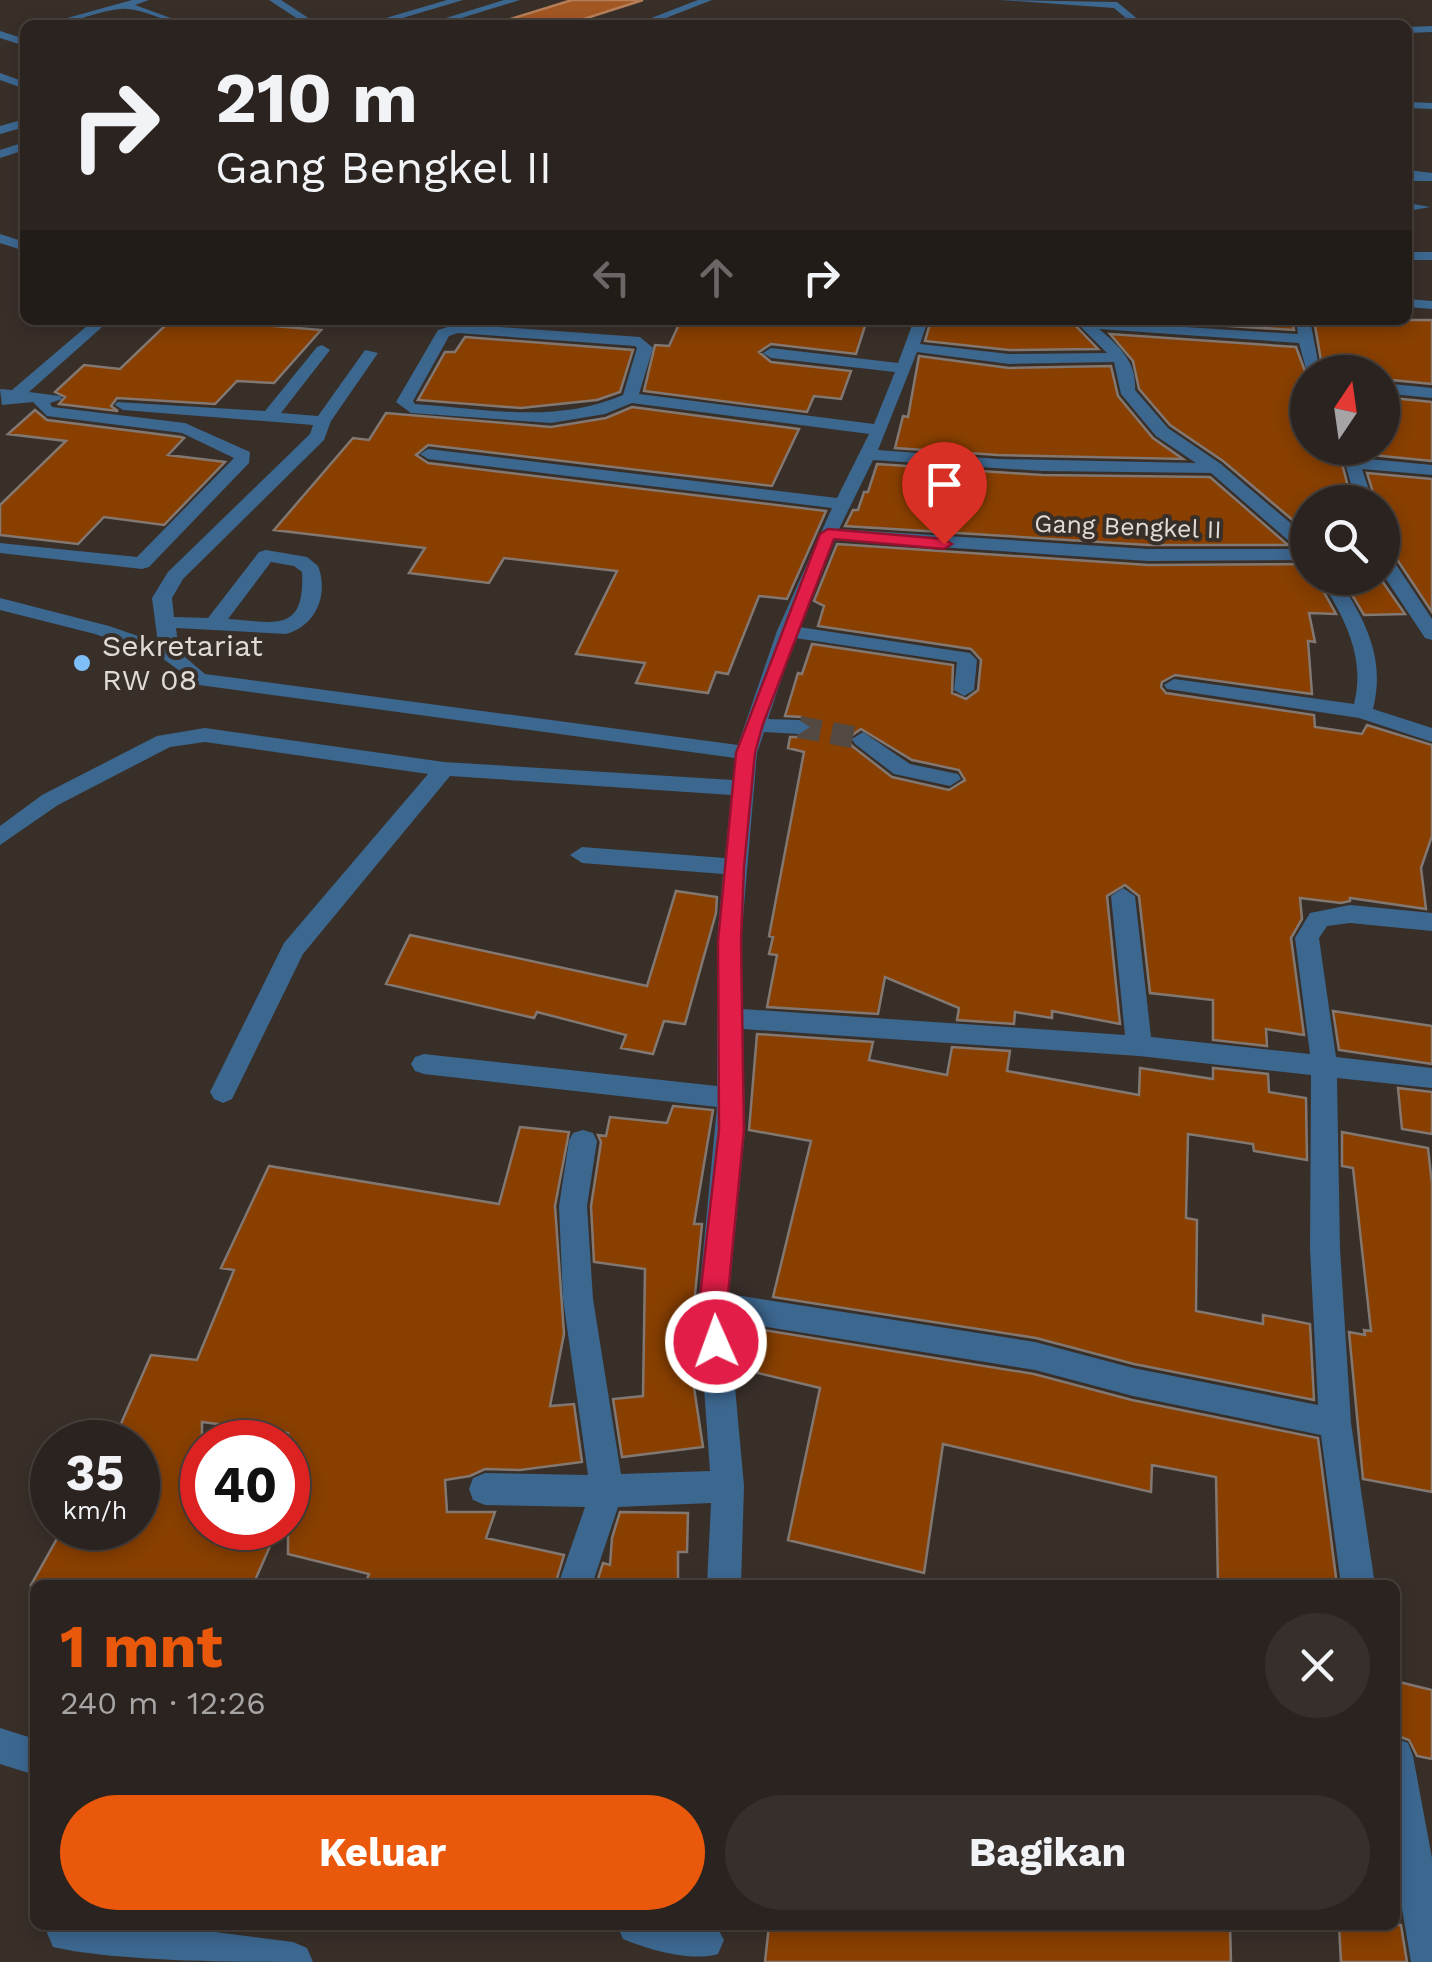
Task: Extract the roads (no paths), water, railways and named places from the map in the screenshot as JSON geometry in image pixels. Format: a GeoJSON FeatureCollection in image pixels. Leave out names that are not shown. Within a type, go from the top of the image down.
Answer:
{"type":"FeatureCollection","features":[{"type":"Feature","properties":{"kind":"street"},"geometry":{"type":"LineString","coordinates":[[56,20],[144,0]]}},
{"type":"Feature","properties":{"kind":"street"},"geometry":{"type":"LineString","coordinates":[[274,0],[306,20]]}},
{"type":"Feature","properties":{"kind":"street"},"geometry":{"type":"LineString","coordinates":[[424,0],[437,6]]}},
{"type":"Feature","properties":{"kind":"street"},"geometry":{"type":"LineString","coordinates":[[386,20],[458,0]]}},
{"type":"Feature","properties":{"kind":"street"},"geometry":{"type":"LineString","coordinates":[[445,20],[515,0]]}},
{"type":"Feature","properties":{"kind":"street"},"geometry":{"type":"LineString","coordinates":[[652,20],[707,0]]}},
{"type":"Feature","properties":{"kind":"street"},"geometry":{"type":"LineString","coordinates":[[1010,2],[1117,5],[1134,20]]}},
{"type":"Feature","properties":{"kind":"street"},"geometry":{"type":"LineString","coordinates":[[124,5],[170,20]]}},
{"type":"Feature","properties":{"kind":"street"},"geometry":{"type":"LineString","coordinates":[[815,12],[824,20]]}},
{"type":"Feature","properties":{"kind":"street"},"geometry":{"type":"LineString","coordinates":[[0,409],[8,395],[97,325]]}},
{"type":"Feature","properties":{"kind":"street"},"geometry":{"type":"LineString","coordinates":[[724,1580],[728,1486],[713,1305],[732,1098],[729,1018],[733,867],[746,753],[787,631],[828,534],[868,454],[919,325]]}},
{"type":"Feature","properties":{"kind":"street"},"geometry":{"type":"LineString","coordinates":[[1085,325],[1120,357],[1130,377],[1127,391],[1162,432],[1216,468],[1290,535]]}},
{"type":"Feature","properties":{"kind":"street"},"geometry":{"type":"LineString","coordinates":[[1122,325],[1308,339]]}},
{"type":"Feature","properties":{"kind":"street"},"geometry":{"type":"LineString","coordinates":[[1304,325],[1310,355]]}},
{"type":"Feature","properties":{"kind":"street"},"geometry":{"type":"LineString","coordinates":[[630,398],[645,348],[640,342],[457,328],[443,333],[404,402],[411,408],[561,418],[608,410],[630,398],[878,430]]}},
{"type":"Feature","properties":{"kind":"street"},"geometry":{"type":"LineString","coordinates":[[911,347],[1009,359],[1120,357]]}},
{"type":"Feature","properties":{"kind":"street"},"geometry":{"type":"LineString","coordinates":[[270,416],[322,350]]}},
{"type":"Feature","properties":{"kind":"street"},"geometry":{"type":"LineString","coordinates":[[169,654],[162,598],[175,576],[318,436],[322,421],[370,353]]}},
{"type":"Feature","properties":{"kind":"street"},"geometry":{"type":"LineString","coordinates":[[771,353],[904,368]]}},
{"type":"Feature","properties":{"kind":"street"},"geometry":{"type":"LineString","coordinates":[[1400,390],[1432,393]]}},
{"type":"Feature","properties":{"kind":"street"},"geometry":{"type":"LineString","coordinates":[[8,395],[322,421]]}},
{"type":"Feature","properties":{"kind":"street"},"geometry":{"type":"LineString","coordinates":[[0,548],[142,563],[244,458],[242,452],[185,428],[46,410],[38,398]]}},
{"type":"Feature","properties":{"kind":"street"},"geometry":{"type":"LineString","coordinates":[[428,454],[846,504]]}},
{"type":"Feature","properties":{"kind":"street"},"geometry":{"type":"LineString","coordinates":[[868,454],[940,462],[1073,468],[1216,468]]}},
{"type":"Feature","properties":{"kind":"street"},"geometry":{"type":"LineString","coordinates":[[1400,465],[1432,470]]}},
{"type":"Feature","properties":{"kind":"street","name":"Gang Bengkel II"},"geometry":{"type":"LineString","coordinates":[[828,534],[1148,554],[1290,551]]}},
{"type":"Feature","properties":{"kind":"street"},"geometry":{"type":"LineString","coordinates":[[163,622],[214,624],[295,626],[302,622],[313,593],[311,570],[300,561],[266,556],[214,624]]}},
{"type":"Feature","properties":{"kind":"street"},"geometry":{"type":"LineString","coordinates":[[1400,585],[1431,632]]}},
{"type":"Feature","properties":{"kind":"street"},"geometry":{"type":"LineString","coordinates":[[1337,595],[1370,661],[1362,712]]}},
{"type":"Feature","properties":{"kind":"street"},"geometry":{"type":"LineString","coordinates":[[0,604],[102,630],[169,654],[199,679],[746,753]]}},
{"type":"Feature","properties":{"kind":"street"},"geometry":{"type":"LineString","coordinates":[[787,631],[963,657],[964,690]]}},
{"type":"Feature","properties":{"kind":"street"},"geometry":{"type":"LineString","coordinates":[[1174,685],[1362,712],[1432,736]]}},
{"type":"Feature","properties":{"kind":"street"},"geometry":{"type":"LineString","coordinates":[[754,724],[799,727]]}},
{"type":"Feature","properties":{"kind":"street"},"geometry":{"type":"LineString","coordinates":[[0,838],[50,800],[165,741],[206,735],[444,769],[742,788]]}},
{"type":"Feature","properties":{"kind":"street"},"geometry":{"type":"LineString","coordinates":[[863,739],[888,764],[912,774],[950,779]]}},
{"type":"Feature","properties":{"kind":"street"},"geometry":{"type":"LineString","coordinates":[[223,1092],[292,949],[444,769]]}},
{"type":"Feature","properties":{"kind":"street"},"geometry":{"type":"LineString","coordinates":[[582,854],[733,867]]}},
{"type":"Feature","properties":{"kind":"street"},"geometry":{"type":"LineString","coordinates":[[1124,896],[1139,1046]]}},
{"type":"Feature","properties":{"kind":"street"},"geometry":{"type":"LineString","coordinates":[[1357,1580],[1335,1423],[1326,1248],[1324,1063],[1307,938],[1319,919],[1350,914],[1432,922]]}},
{"type":"Feature","properties":{"kind":"street"},"geometry":{"type":"LineString","coordinates":[[729,1018],[1139,1046],[1324,1063],[1432,1078]]}},
{"type":"Feature","properties":{"kind":"street"},"geometry":{"type":"LineString","coordinates":[[424,1064],[732,1098]]}},
{"type":"Feature","properties":{"kind":"street"},"geometry":{"type":"LineString","coordinates":[[577,1580],[607,1491],[578,1298],[573,1206],[583,1141]]}},
{"type":"Feature","properties":{"kind":"street"},"geometry":{"type":"LineString","coordinates":[[713,1305],[1035,1356],[1133,1382],[1335,1423]]}},
{"type":"Feature","properties":{"kind":"street"},"geometry":{"type":"LineString","coordinates":[[485,1489],[607,1491],[728,1486]]}},
{"type":"Feature","properties":{"kind":"street"},"geometry":{"type":"LineString","coordinates":[[0,1746],[30,1755]]}},
{"type":"Feature","properties":{"kind":"street"},"geometry":{"type":"LineString","coordinates":[[1400,1785],[1431,1962]]}},
{"type":"Feature","properties":{"kind":"street"},"geometry":{"type":"LineString","coordinates":[[656,1930],[703,1942]]}},
{"type":"Feature","properties":{"kind":"street"},"geometry":{"type":"LineString","coordinates":[[66,1933],[293,1962]]}},
{"type":"Feature","properties":{"kind":"tunnel"},"geometry":{"type":"LineString","coordinates":[[799,727],[863,739]]}},
{"type":"Feature","properties":{"kind":"place","name":"Sekretariat RW 08"},"geometry":{"type":"Point","coordinates":[82,663]}}]}
